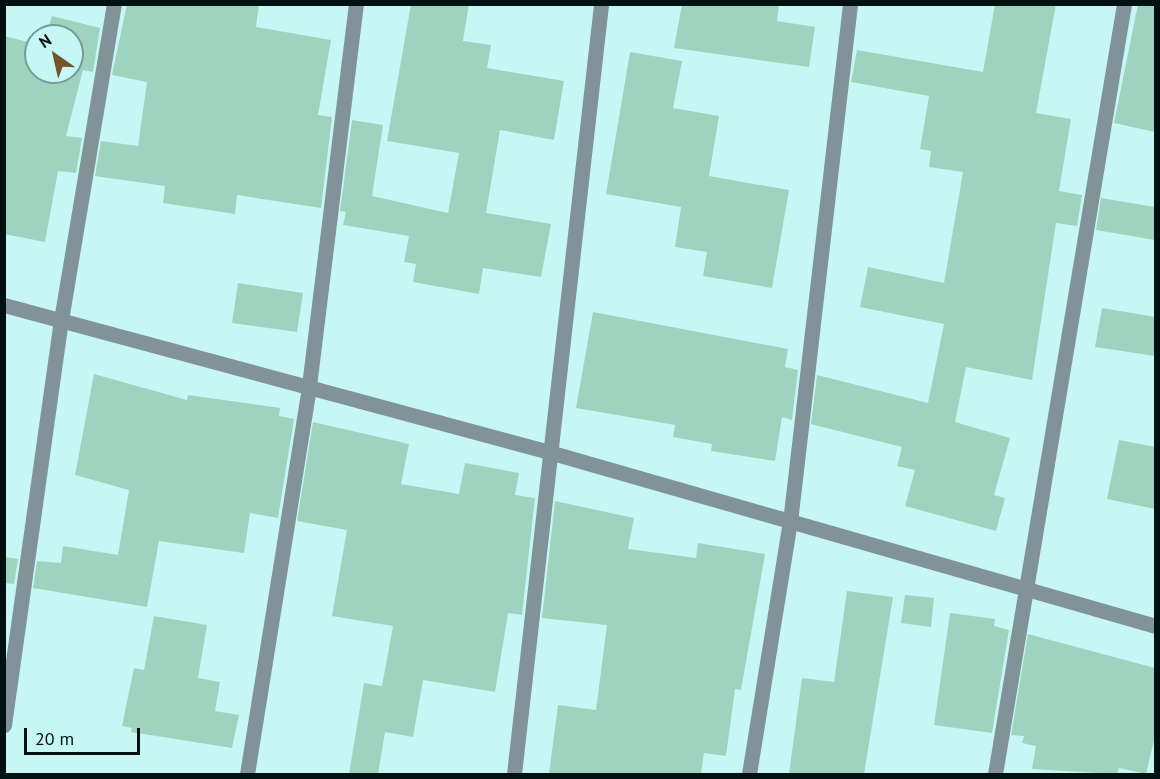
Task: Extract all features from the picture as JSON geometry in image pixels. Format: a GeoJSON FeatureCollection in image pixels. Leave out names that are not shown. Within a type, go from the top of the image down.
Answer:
{"type":"FeatureCollection","features":[{"type":"Feature","properties":{"kind":"street"},"geometry":{"type":"LineString","coordinates":[[4,725],[61,320],[114,4]]}},
{"type":"Feature","properties":{"kind":"street"},"geometry":{"type":"LineString","coordinates":[[248,774],[309,386],[356,4]]}},
{"type":"Feature","properties":{"kind":"street"},"geometry":{"type":"LineString","coordinates":[[514,774],[601,4]]}},
{"type":"Feature","properties":{"kind":"street"},"geometry":{"type":"LineString","coordinates":[[749,774],[790,522],[850,4]]}},
{"type":"Feature","properties":{"kind":"street"},"geometry":{"type":"LineString","coordinates":[[995,774],[1022,589],[1124,4]]}},
{"type":"Feature","properties":{"kind":"street"},"geometry":{"type":"LineString","coordinates":[[4,305],[549,452],[1155,626]]}},
{"type":"Feature","properties":{"kind":"building"},"geometry":{"type":"Polygon","coordinates":[[[127,4],[259,4],[256,27],[331,40],[318,115],[332,117],[321,208],[237,195],[235,214],[163,203],[165,186],[95,176],[101,141],[138,146],[147,82],[112,75],[127,4]]]}},
{"type":"Feature","properties":{"kind":"building"},"geometry":{"type":"Polygon","coordinates":[[[411,4],[469,4],[463,41],[491,45],[487,68],[564,81],[554,140],[500,130],[486,213],[551,224],[541,277],[483,268],[479,294],[413,282],[416,264],[404,262],[409,236],[343,225],[346,212],[340,211],[352,120],[383,125],[372,196],[448,213],[459,153],[387,141],[411,4]]]}},
{"type":"Feature","properties":{"kind":"building"},"geometry":{"type":"Polygon","coordinates":[[[682,4],[779,4],[777,21],[815,27],[809,67],[674,48],[682,4]]]}},
{"type":"Feature","properties":{"kind":"building"},"geometry":{"type":"Polygon","coordinates":[[[995,4],[1056,4],[1036,113],[1071,119],[1059,191],[1082,195],[1077,226],[1056,223],[1032,380],[966,367],[955,422],[1010,438],[994,495],[1005,498],[996,531],[905,506],[915,470],[897,466],[902,447],[811,424],[817,375],[928,403],[944,324],[860,307],[868,267],[944,283],[963,172],[929,167],[931,151],[920,149],[929,96],[851,82],[857,50],[983,72],[995,4]]]}},
{"type":"Feature","properties":{"kind":"building"},"geometry":{"type":"Polygon","coordinates":[[[1138,4],[1155,4],[1155,132],[1114,123],[1138,4]]]}},
{"type":"Feature","properties":{"kind":"building"},"geometry":{"type":"Polygon","coordinates":[[[52,16],[84,24],[50,24],[52,16]]]}},
{"type":"Feature","properties":{"kind":"building"},"geometry":{"type":"Polygon","coordinates":[[[84,24],[100,28],[93,72],[84,70],[84,24]]]}},
{"type":"Feature","properties":{"kind":"building"},"geometry":{"type":"Polygon","coordinates":[[[4,36],[24,41],[24,84],[79,84],[66,136],[82,138],[76,173],[58,171],[45,242],[4,234],[4,36]]]}},
{"type":"Feature","properties":{"kind":"building"},"geometry":{"type":"Polygon","coordinates":[[[630,52],[682,61],[673,108],[719,116],[709,176],[789,190],[772,288],[703,276],[707,252],[675,247],[681,207],[606,194],[630,52]]]}},
{"type":"Feature","properties":{"kind":"building"},"geometry":{"type":"Polygon","coordinates":[[[1101,198],[1155,207],[1155,240],[1096,230],[1101,198]]]}},
{"type":"Feature","properties":{"kind":"building"},"geometry":{"type":"Polygon","coordinates":[[[238,283],[303,293],[297,332],[232,323],[238,283]]]}},
{"type":"Feature","properties":{"kind":"building"},"geometry":{"type":"Polygon","coordinates":[[[1102,308],[1155,317],[1155,356],[1095,347],[1102,308]]]}},
{"type":"Feature","properties":{"kind":"building"},"geometry":{"type":"Polygon","coordinates":[[[593,312],[788,349],[785,367],[798,370],[792,420],[782,417],[775,461],[711,451],[712,444],[673,437],[675,425],[576,408],[593,312]]]}},
{"type":"Feature","properties":{"kind":"building"},"geometry":{"type":"Polygon","coordinates":[[[94,374],[187,400],[188,395],[280,408],[279,416],[294,419],[278,518],[250,513],[244,553],[159,541],[147,607],[33,588],[37,561],[61,563],[63,546],[118,555],[129,490],[75,475],[94,374]]]}},
{"type":"Feature","properties":{"kind":"building"},"geometry":{"type":"Polygon","coordinates":[[[313,422],[409,444],[401,484],[459,494],[465,463],[519,473],[515,495],[535,498],[522,615],[508,613],[495,692],[423,680],[413,737],[385,732],[378,774],[349,774],[364,683],[382,686],[393,626],[332,616],[347,530],[297,521],[313,422]]]}},
{"type":"Feature","properties":{"kind":"building"},"geometry":{"type":"Polygon","coordinates":[[[1119,440],[1155,447],[1155,509],[1107,499],[1119,440]]]}},
{"type":"Feature","properties":{"kind":"building"},"geometry":{"type":"Polygon","coordinates":[[[555,501],[634,518],[628,549],[696,558],[698,543],[765,554],[741,690],[735,689],[726,756],[704,753],[701,774],[549,774],[558,705],[596,710],[607,625],[542,618],[555,501]]]}},
{"type":"Feature","properties":{"kind":"building"},"geometry":{"type":"Polygon","coordinates":[[[4,557],[18,559],[14,584],[4,583],[4,557]]]}},
{"type":"Feature","properties":{"kind":"building"},"geometry":{"type":"Polygon","coordinates":[[[847,591],[893,597],[864,774],[789,774],[802,678],[834,682],[847,591]]]}},
{"type":"Feature","properties":{"kind":"building"},"geometry":{"type":"Polygon","coordinates":[[[905,595],[934,598],[931,627],[901,623],[905,595]]]}},
{"type":"Feature","properties":{"kind":"building"},"geometry":{"type":"Polygon","coordinates":[[[950,613],[995,619],[994,626],[1009,630],[992,733],[934,725],[950,613]]]}},
{"type":"Feature","properties":{"kind":"building"},"geometry":{"type":"Polygon","coordinates":[[[154,616],[207,625],[198,678],[220,682],[215,711],[239,715],[232,748],[131,732],[132,728],[122,726],[134,668],[144,670],[154,616]]]}},
{"type":"Feature","properties":{"kind":"building"},"geometry":{"type":"Polygon","coordinates":[[[1028,634],[1155,668],[1155,736],[1146,774],[1119,768],[1117,774],[1032,769],[1036,746],[1022,743],[1024,736],[1011,735],[1028,634]]]}}]}
